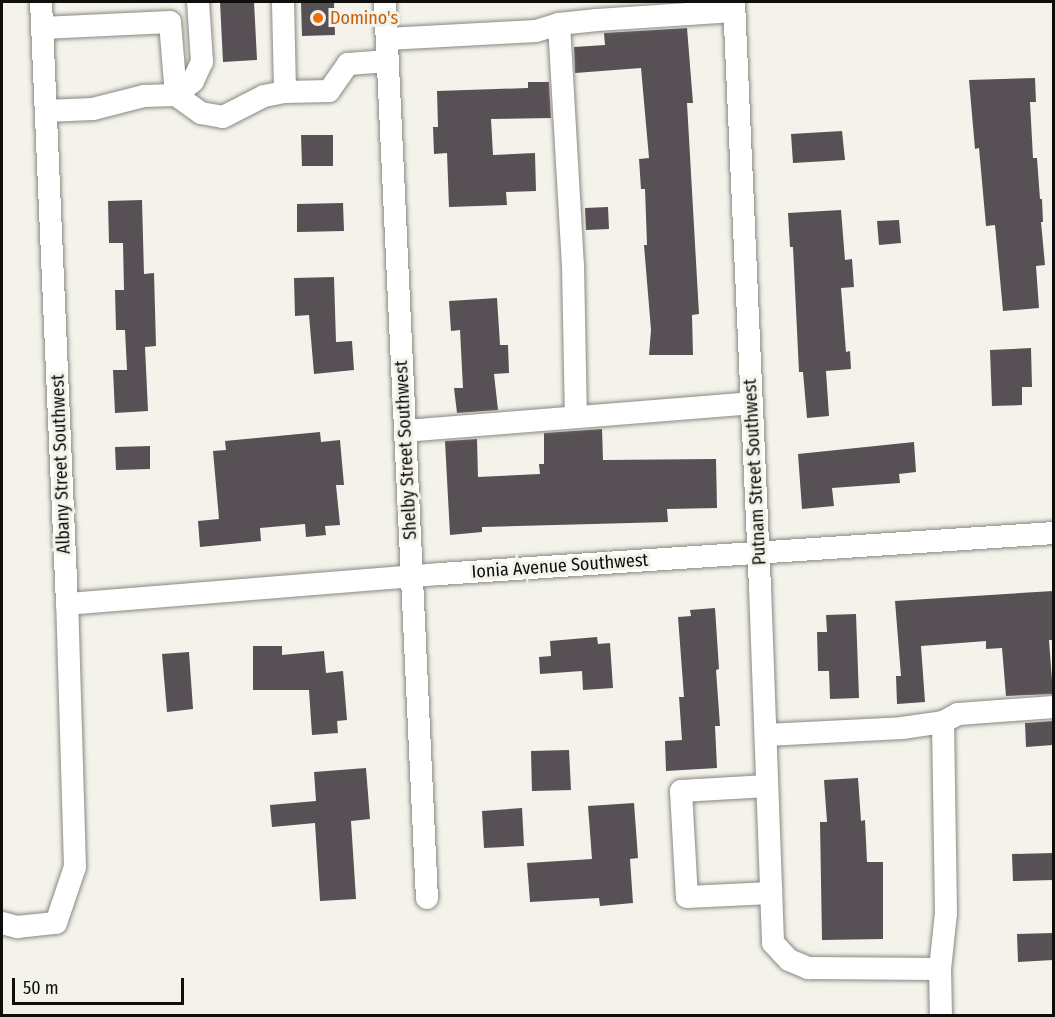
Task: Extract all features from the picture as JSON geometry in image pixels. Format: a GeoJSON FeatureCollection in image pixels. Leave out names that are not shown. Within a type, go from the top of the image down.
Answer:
{"type":"FeatureCollection","features":[{"type":"Feature","properties":{"kind":"street","name":"Albany Street Southwest"},"geometry":{"type":"LineString","coordinates":[[2,923],[17,927],[56,923],[75,867],[67,604],[41,2]]}},
{"type":"Feature","properties":{"kind":"street"},"geometry":{"type":"LineString","coordinates":[[46,111],[93,109],[144,96],[176,95],[194,81],[202,62],[198,2]]}},
{"type":"Feature","properties":{"kind":"street"},"geometry":{"type":"LineString","coordinates":[[283,2],[285,92]]}},
{"type":"Feature","properties":{"kind":"street","name":"Shelby Street Southwest"},"geometry":{"type":"LineString","coordinates":[[385,2],[427,898]]}},
{"type":"Feature","properties":{"kind":"street"},"geometry":{"type":"LineString","coordinates":[[387,39],[536,31],[559,24],[734,6]]}},
{"type":"Feature","properties":{"kind":"street","name":"Putnam Street Southwest"},"geometry":{"type":"LineString","coordinates":[[734,6],[759,552],[772,943],[789,960],[808,968],[940,969]]}},
{"type":"Feature","properties":{"kind":"street"},"geometry":{"type":"LineString","coordinates":[[42,28],[170,22],[176,95],[201,113],[223,117],[264,96],[285,92],[329,91],[348,64],[388,62]]}},
{"type":"Feature","properties":{"kind":"street"},"geometry":{"type":"LineString","coordinates":[[559,24],[573,265],[576,417]]}},
{"type":"Feature","properties":{"kind":"street"},"geometry":{"type":"LineString","coordinates":[[405,431],[678,406],[752,403]]}},
{"type":"Feature","properties":{"kind":"street","name":"Ionia Avenue Southwest"},"geometry":{"type":"LineString","coordinates":[[67,604],[411,576],[1053,533]]}},
{"type":"Feature","properties":{"kind":"street"},"geometry":{"type":"LineString","coordinates":[[765,735],[902,728],[943,722],[958,714],[1053,707]]}},
{"type":"Feature","properties":{"kind":"street"},"geometry":{"type":"LineString","coordinates":[[941,1016],[940,969],[946,913],[943,722]]}},
{"type":"Feature","properties":{"kind":"street"},"geometry":{"type":"LineString","coordinates":[[767,786],[681,791],[687,897],[771,893]]}},
{"type":"Feature","properties":{"kind":"building"},"geometry":{"type":"Polygon","coordinates":[[[220,2],[254,2],[257,60],[223,62],[220,2]]]}},
{"type":"Feature","properties":{"kind":"building","name":"Domino's"},"geometry":{"type":"Polygon","coordinates":[[[301,2],[334,2],[335,35],[302,36],[301,2]]]}},
{"type":"Feature","properties":{"kind":"building"},"geometry":{"type":"Polygon","coordinates":[[[687,28],[693,103],[687,103],[699,314],[692,315],[693,355],[649,355],[651,330],[644,245],[647,245],[645,189],[641,189],[639,159],[649,158],[641,68],[575,73],[574,47],[605,45],[604,33],[687,28]]]}},
{"type":"Feature","properties":{"kind":"building"},"geometry":{"type":"Polygon","coordinates":[[[1035,78],[1036,102],[1030,102],[1033,158],[1037,158],[1040,199],[1042,199],[1043,222],[1041,222],[1045,265],[1036,266],[1039,308],[1003,311],[995,225],[986,226],[979,148],[975,149],[969,80],[1035,78]]]}},
{"type":"Feature","properties":{"kind":"building"},"geometry":{"type":"Polygon","coordinates":[[[528,82],[549,82],[551,118],[491,119],[493,155],[535,153],[536,191],[506,192],[507,205],[449,207],[447,153],[434,154],[433,127],[438,127],[437,91],[528,88],[528,82]]]}},
{"type":"Feature","properties":{"kind":"building"},"geometry":{"type":"Polygon","coordinates":[[[842,131],[845,160],[793,163],[791,134],[842,131]]]}},
{"type":"Feature","properties":{"kind":"building"},"geometry":{"type":"Polygon","coordinates":[[[301,135],[333,135],[333,166],[302,166],[301,135]]]}},
{"type":"Feature","properties":{"kind":"building"},"geometry":{"type":"Polygon","coordinates":[[[142,200],[144,274],[154,273],[156,346],[145,347],[148,411],[115,413],[113,370],[127,370],[125,330],[116,330],[115,290],[124,290],[123,243],[109,243],[108,201],[142,200]]]}},
{"type":"Feature","properties":{"kind":"building"},"geometry":{"type":"Polygon","coordinates":[[[343,203],[344,231],[297,232],[297,204],[343,203]]]}},
{"type":"Feature","properties":{"kind":"building"},"geometry":{"type":"Polygon","coordinates":[[[608,207],[609,229],[586,230],[585,208],[608,207]]]}},
{"type":"Feature","properties":{"kind":"building"},"geometry":{"type":"Polygon","coordinates":[[[841,210],[845,260],[852,259],[854,287],[841,288],[846,352],[850,351],[851,369],[826,371],[829,416],[807,418],[803,372],[799,372],[793,247],[790,247],[788,213],[841,210]]]}},
{"type":"Feature","properties":{"kind":"building"},"geometry":{"type":"Polygon","coordinates":[[[899,220],[901,243],[879,245],[877,221],[899,220]]]}},
{"type":"Feature","properties":{"kind":"building"},"geometry":{"type":"Polygon","coordinates":[[[334,277],[336,342],[352,341],[354,370],[314,374],[309,315],[295,316],[294,278],[334,277]]]}},
{"type":"Feature","properties":{"kind":"building"},"geometry":{"type":"Polygon","coordinates":[[[497,298],[500,345],[508,345],[509,373],[494,374],[498,410],[457,413],[454,388],[463,388],[460,330],[451,331],[449,301],[497,298]]]}},
{"type":"Feature","properties":{"kind":"building"},"geometry":{"type":"Polygon","coordinates":[[[1031,348],[1032,387],[1022,387],[1022,405],[992,406],[990,350],[1031,348]]]}},
{"type":"Feature","properties":{"kind":"building"},"geometry":{"type":"Polygon","coordinates":[[[602,429],[603,460],[716,459],[717,508],[667,509],[668,522],[482,527],[482,532],[450,535],[445,441],[477,439],[478,477],[540,474],[539,464],[544,464],[544,433],[602,429]]]}},
{"type":"Feature","properties":{"kind":"building"},"geometry":{"type":"Polygon","coordinates":[[[320,432],[321,442],[340,440],[344,485],[336,485],[340,525],[325,526],[326,535],[306,537],[305,524],[260,528],[261,541],[200,547],[198,521],[219,519],[213,451],[226,450],[225,441],[320,432]]]}},
{"type":"Feature","properties":{"kind":"building"},"geometry":{"type":"Polygon","coordinates":[[[914,442],[916,472],[899,474],[900,483],[832,488],[834,506],[802,509],[798,454],[914,442]]]}},
{"type":"Feature","properties":{"kind":"building"},"geometry":{"type":"Polygon","coordinates":[[[150,446],[150,469],[116,470],[115,447],[150,446]]]}},
{"type":"Feature","properties":{"kind":"building"},"geometry":{"type":"Polygon","coordinates":[[[1053,591],[1053,640],[1049,640],[1053,694],[1006,696],[1002,648],[986,649],[986,641],[921,646],[925,702],[897,704],[896,676],[901,676],[895,601],[1053,591]]]}},
{"type":"Feature","properties":{"kind":"building"},"geometry":{"type":"Polygon","coordinates":[[[715,608],[720,726],[715,726],[717,768],[666,771],[665,741],[682,740],[679,697],[684,697],[678,617],[691,616],[690,610],[715,608]]]}},
{"type":"Feature","properties":{"kind":"building"},"geometry":{"type":"Polygon","coordinates":[[[856,614],[859,698],[830,699],[829,671],[818,671],[817,632],[827,632],[826,615],[856,614]]]}},
{"type":"Feature","properties":{"kind":"building"},"geometry":{"type":"Polygon","coordinates":[[[597,637],[598,644],[610,643],[613,688],[583,690],[582,671],[540,674],[539,657],[551,656],[550,641],[597,637]]]}},
{"type":"Feature","properties":{"kind":"building"},"geometry":{"type":"Polygon","coordinates":[[[253,646],[282,646],[282,655],[324,651],[326,673],[343,671],[347,720],[337,721],[338,733],[312,735],[309,690],[253,690],[253,646]]]}},
{"type":"Feature","properties":{"kind":"building"},"geometry":{"type":"Polygon","coordinates":[[[189,652],[193,709],[167,712],[162,654],[189,652]]]}},
{"type":"Feature","properties":{"kind":"building"},"geometry":{"type":"Polygon","coordinates":[[[1053,721],[1053,745],[1026,747],[1025,723],[1053,721]]]}},
{"type":"Feature","properties":{"kind":"building"},"geometry":{"type":"Polygon","coordinates":[[[569,750],[571,790],[532,791],[531,751],[569,750]]]}},
{"type":"Feature","properties":{"kind":"building"},"geometry":{"type":"Polygon","coordinates":[[[366,768],[370,819],[351,821],[356,899],[320,901],[315,823],[272,827],[270,805],[316,801],[314,772],[366,768]]]}},
{"type":"Feature","properties":{"kind":"building"},"geometry":{"type":"Polygon","coordinates":[[[858,778],[861,821],[865,820],[867,862],[883,862],[883,939],[822,940],[820,822],[827,822],[824,780],[858,778]]]}},
{"type":"Feature","properties":{"kind":"building"},"geometry":{"type":"Polygon","coordinates":[[[634,803],[638,858],[630,859],[633,903],[600,906],[599,898],[530,902],[527,863],[592,859],[588,806],[634,803]]]}},
{"type":"Feature","properties":{"kind":"building"},"geometry":{"type":"Polygon","coordinates":[[[522,808],[524,846],[484,848],[482,811],[522,808]]]}},
{"type":"Feature","properties":{"kind":"building"},"geometry":{"type":"Polygon","coordinates":[[[1053,853],[1053,880],[1013,881],[1012,854],[1053,853]]]}},
{"type":"Feature","properties":{"kind":"building"},"geometry":{"type":"Polygon","coordinates":[[[1053,933],[1053,960],[1018,962],[1017,934],[1053,933]]]}},
{"type":"Feature","properties":{"kind":"place","name":"Domino's"},"geometry":{"type":"Point","coordinates":[318,18]}}]}
